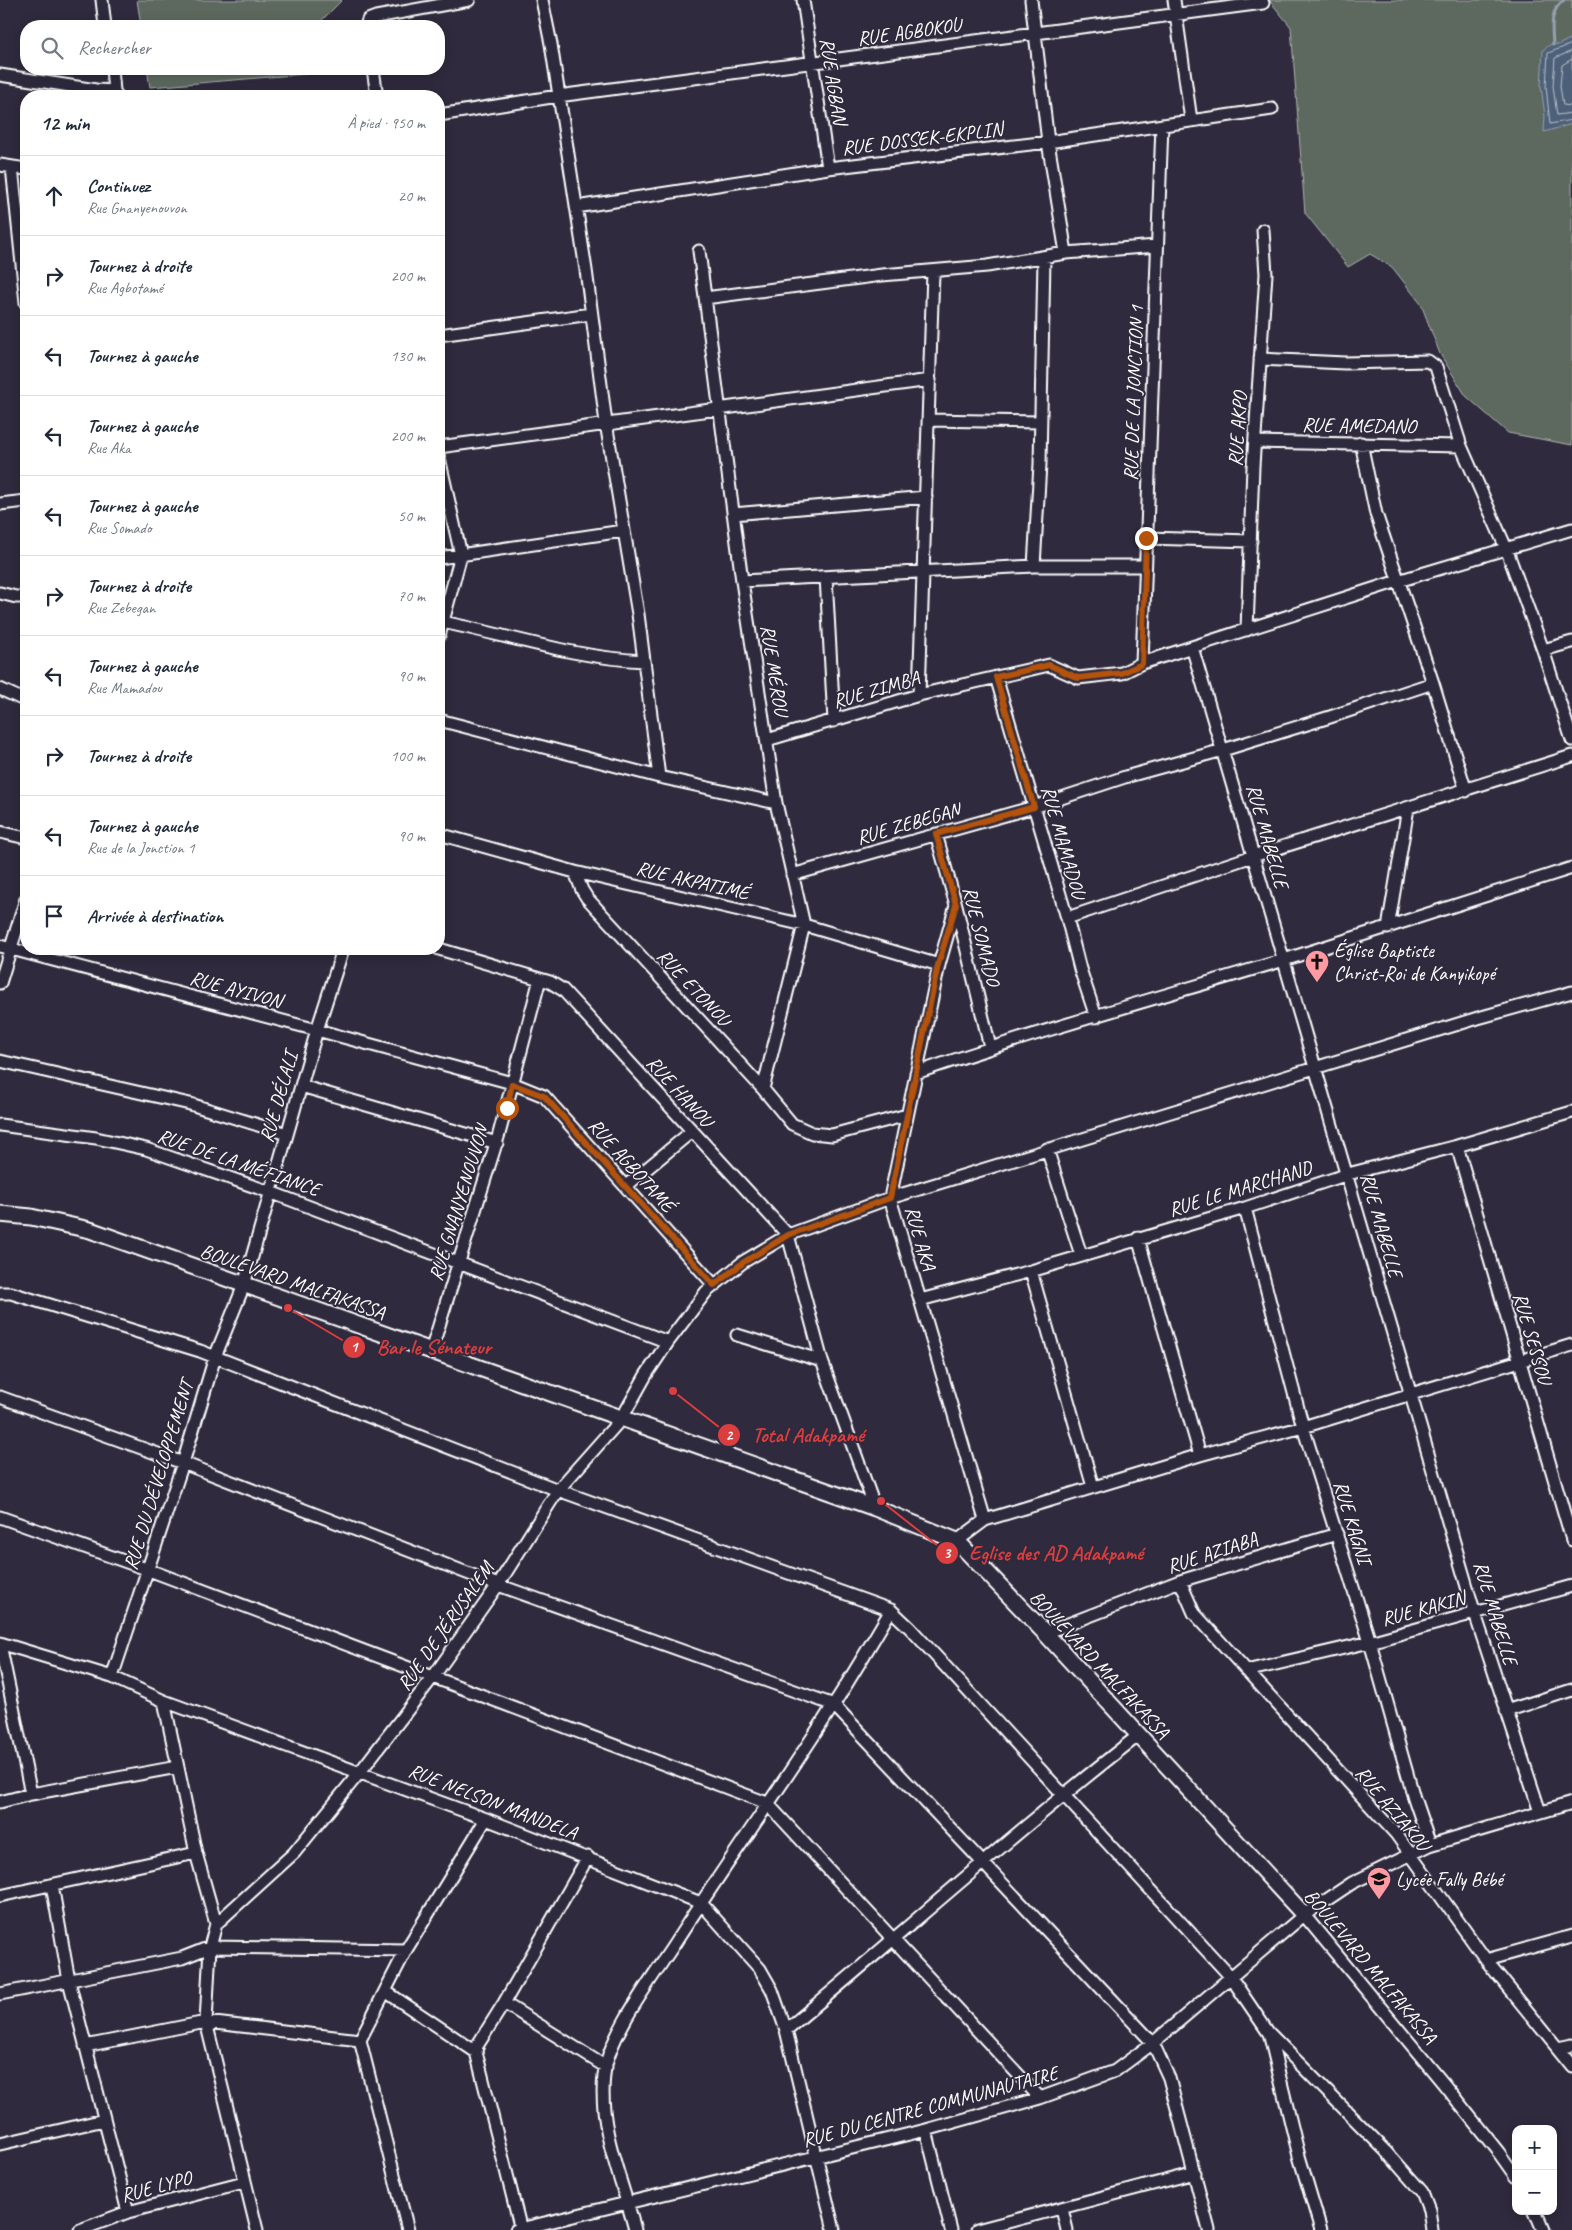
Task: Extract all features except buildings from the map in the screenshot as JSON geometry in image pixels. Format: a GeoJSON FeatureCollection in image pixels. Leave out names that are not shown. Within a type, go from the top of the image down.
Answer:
{"type":"FeatureCollection","features":[{"type":"Feature","properties":{"kind":"street"},"geometry":{"type":"LineString","coordinates":[[102,0],[104,20]]}},
{"type":"Feature","properties":{"kind":"street"},"geometry":{"type":"LineString","coordinates":[[368,20],[469,0]]}},
{"type":"Feature","properties":{"kind":"street"},"geometry":{"type":"LineString","coordinates":[[542,0],[552,44],[606,423],[615,469],[660,777]]}},
{"type":"Feature","properties":{"kind":"street","name":"RUE AGBAN"},"geometry":{"type":"LineString","coordinates":[[802,0],[828,168]]}},
{"type":"Feature","properties":{"kind":"street"},"geometry":{"type":"LineString","coordinates":[[1031,0],[1048,142],[1066,253]]}},
{"type":"Feature","properties":{"kind":"street"},"geometry":{"type":"LineString","coordinates":[[1174,0],[1191,120]]}},
{"type":"Feature","properties":{"kind":"street","name":"RUE AGBOKOU"},"geometry":{"type":"LineString","coordinates":[[445,114],[558,96],[1263,3]]}},
{"type":"Feature","properties":{"kind":"street"},"geometry":{"type":"LineString","coordinates":[[0,75],[96,90]]}},
{"type":"Feature","properties":{"kind":"street"},"geometry":{"type":"LineString","coordinates":[[113,75],[115,90]]}},
{"type":"Feature","properties":{"kind":"street"},"geometry":{"type":"LineString","coordinates":[[374,75],[376,90]]}},
{"type":"Feature","properties":{"kind":"street","name":"RUE DOSSEK-EKPLIN"},"geometry":{"type":"LineString","coordinates":[[576,207],[828,168],[1048,142],[1272,109]]}},
{"type":"Feature","properties":{"kind":"street","name":"RUE DE LA JONCTION 1"},"geometry":{"type":"LineString","coordinates":[[1142,664],[1162,124]]}},
{"type":"Feature","properties":{"kind":"street"},"geometry":{"type":"LineString","coordinates":[[20,168],[6,166],[20,262]]}},
{"type":"Feature","properties":{"kind":"street","name":"RUE AKPO"},"geometry":{"type":"LineString","coordinates":[[1247,630],[1254,466],[1266,274],[1263,230]]}},
{"type":"Feature","properties":{"kind":"street"},"geometry":{"type":"LineString","coordinates":[[705,298],[882,275],[933,272],[1044,258],[1066,253],[1157,246]]}},
{"type":"Feature","properties":{"kind":"street","name":"RUE MÉROU"},"geometry":{"type":"LineString","coordinates":[[699,252],[732,514],[776,804],[804,925],[763,1089]]}},
{"type":"Feature","properties":{"kind":"street"},"geometry":{"type":"LineString","coordinates":[[1034,566],[1040,464],[1044,258]]}},
{"type":"Feature","properties":{"kind":"street"},"geometry":{"type":"LineString","coordinates":[[919,695],[933,272]]}},
{"type":"Feature","properties":{"kind":"street"},"geometry":{"type":"LineString","coordinates":[[445,334],[591,314]]}},
{"type":"Feature","properties":{"kind":"street"},"geometry":{"type":"LineString","coordinates":[[1260,359],[1345,363],[1428,361],[1436,367],[1461,446],[1506,548],[1544,650],[1572,740]]}},
{"type":"Feature","properties":{"kind":"street"},"geometry":{"type":"LineString","coordinates":[[445,446],[930,380]]}},
{"type":"Feature","properties":{"kind":"street"},"geometry":{"type":"LineString","coordinates":[[929,420],[1040,422]]}},
{"type":"Feature","properties":{"kind":"street","name":"RUE AMEDANO"},"geometry":{"type":"LineString","coordinates":[[1257,442],[1461,446]]}},
{"type":"Feature","properties":{"kind":"street"},"geometry":{"type":"LineString","coordinates":[[1361,443],[1376,514],[1433,682],[1466,791]]}},
{"type":"Feature","properties":{"kind":"street"},"geometry":{"type":"LineString","coordinates":[[445,484],[461,555],[445,615]]}},
{"type":"Feature","properties":{"kind":"street"},"geometry":{"type":"LineString","coordinates":[[732,514],[926,497]]}},
{"type":"Feature","properties":{"kind":"street"},"geometry":{"type":"LineString","coordinates":[[0,504],[20,502]]}},
{"type":"Feature","properties":{"kind":"street","name":"RUE ZIMBA"},"geometry":{"type":"LineString","coordinates":[[767,740],[919,695],[1049,665],[1078,678],[1122,673],[1192,647],[1398,581],[1572,529]]}},
{"type":"Feature","properties":{"kind":"street"},"geometry":{"type":"LineString","coordinates":[[445,557],[623,531]]}},
{"type":"Feature","properties":{"kind":"street"},"geometry":{"type":"LineString","coordinates":[[1146,538],[1251,541]]}},
{"type":"Feature","properties":{"kind":"street"},"geometry":{"type":"LineString","coordinates":[[742,581],[1034,566],[1145,566]]}},
{"type":"Feature","properties":{"kind":"street"},"geometry":{"type":"LineString","coordinates":[[826,577],[834,721]]}},
{"type":"Feature","properties":{"kind":"street"},"geometry":{"type":"LineString","coordinates":[[0,593],[20,596]]}},
{"type":"Feature","properties":{"kind":"street"},"geometry":{"type":"LineString","coordinates":[[445,622],[549,648],[620,660],[644,661]]}},
{"type":"Feature","properties":{"kind":"street"},"geometry":{"type":"LineString","coordinates":[[1544,650],[1572,642]]}},
{"type":"Feature","properties":{"kind":"street","name":"RUE MABELLE"},"geometry":{"type":"LineString","coordinates":[[1192,647],[1285,960],[1315,1069],[1348,1174],[1475,1614],[1540,1812]]}},
{"type":"Feature","properties":{"kind":"street","name":"RUE MAMADOU"},"geometry":{"type":"LineString","coordinates":[[996,677],[1067,918],[1080,969],[1096,1017]]}},
{"type":"Feature","properties":{"kind":"street","name":"RUE ZEBEGAN"},"geometry":{"type":"LineString","coordinates":[[792,875],[1034,807],[1125,777],[1223,750],[1433,682]]}},
{"type":"Feature","properties":{"kind":"street"},"geometry":{"type":"LineString","coordinates":[[0,688],[20,697]]}},
{"type":"Feature","properties":{"kind":"street"},"geometry":{"type":"LineString","coordinates":[[445,722],[660,777],[776,804]]}},
{"type":"Feature","properties":{"kind":"street"},"geometry":{"type":"LineString","coordinates":[[1067,918],[1254,856],[1466,791],[1572,756]]}},
{"type":"Feature","properties":{"kind":"street"},"geometry":{"type":"LineString","coordinates":[[1388,928],[1408,808]]}},
{"type":"Feature","properties":{"kind":"street"},"geometry":{"type":"LineString","coordinates":[[0,832],[20,837]]}},
{"type":"Feature","properties":{"kind":"street","name":"RUE SOMADO"},"geometry":{"type":"LineString","coordinates":[[936,834],[956,905],[990,1047]]}},
{"type":"Feature","properties":{"kind":"street","name":"RUE AKPATIMÉ"},"geometry":{"type":"LineString","coordinates":[[445,836],[576,872],[804,925],[938,965]]}},
{"type":"Feature","properties":{"kind":"street"},"geometry":{"type":"LineString","coordinates":[[916,1073],[990,1047],[1285,960],[1572,868]]}},
{"type":"Feature","properties":{"kind":"street","name":"RUE ETONOU"},"geometry":{"type":"LineString","coordinates":[[576,872],[587,898],[763,1089],[792,1124],[812,1133],[832,1136],[907,1115]]}},
{"type":"Feature","properties":{"kind":"street","name":"RUE AKA"},"geometry":{"type":"LineString","coordinates":[[956,905],[938,965],[890,1198],[984,1520]]}},
{"type":"Feature","properties":{"kind":"street"},"geometry":{"type":"LineString","coordinates":[[0,983],[5,947],[20,913]]}},
{"type":"Feature","properties":{"kind":"street","name":"RUE AYIVON"},"geometry":{"type":"LineString","coordinates":[[5,947],[20,951]]}},
{"type":"Feature","properties":{"kind":"street","name":"RUE HANOU"},"geometry":{"type":"LineString","coordinates":[[445,951],[540,979],[562,990],[788,1235]]}},
{"type":"Feature","properties":{"kind":"street","name":"RUE AYIVON"},"geometry":{"type":"LineString","coordinates":[[35,955],[512,1084]]}},
{"type":"Feature","properties":{"kind":"street","name":"RUE DÉLALI"},"geometry":{"type":"LineString","coordinates":[[244,1285],[317,1030],[341,955]]}},
{"type":"Feature","properties":{"kind":"street","name":"RUE GNANYENOUVON"},"geometry":{"type":"LineString","coordinates":[[431,1351],[496,1143],[540,979]]}},
{"type":"Feature","properties":{"kind":"street","name":"RUE DE JÉRUSALEM"},"geometry":{"type":"LineString","coordinates":[[216,1924],[294,1853],[360,1772],[433,1677],[498,1585],[558,1490],[622,1418],[646,1374],[668,1342],[714,1285],[744,1262],[788,1235],[890,1198],[1478,1018],[1572,992]]}},
{"type":"Feature","properties":{"kind":"street"},"geometry":{"type":"LineString","coordinates":[[0,1061],[190,1104],[287,1134]]}},
{"type":"Feature","properties":{"kind":"street","name":"RUE AGBOTAMÉ"},"geometry":{"type":"LineString","coordinates":[[512,1084],[544,1096],[714,1285]]}},
{"type":"Feature","properties":{"kind":"street"},"geometry":{"type":"LineString","coordinates":[[301,1086],[496,1143]]}},
{"type":"Feature","properties":{"kind":"street","name":"RUE LE MARCHAND"},"geometry":{"type":"LineString","coordinates":[[920,1300],[1246,1208],[1348,1174],[1457,1146],[1572,1112]]}},
{"type":"Feature","properties":{"kind":"street","name":"RUE DE LA MÉFIANCE"},"geometry":{"type":"LineString","coordinates":[[0,1125],[96,1138],[146,1149],[270,1192],[668,1342]]}},
{"type":"Feature","properties":{"kind":"street"},"geometry":{"type":"LineString","coordinates":[[626,1186],[691,1132]]}},
{"type":"Feature","properties":{"kind":"street","name":"RUE SESSOU"},"geometry":{"type":"LineString","coordinates":[[1457,1146],[1572,1540]]}},
{"type":"Feature","properties":{"kind":"street"},"geometry":{"type":"LineString","coordinates":[[1047,1149],[1081,1255]]}},
{"type":"Feature","properties":{"kind":"street","name":"RUE KAGNI"},"geometry":{"type":"LineString","coordinates":[[1246,1208],[1303,1427],[1370,1642],[1414,1798],[1430,1845]]}},
{"type":"Feature","properties":{"kind":"street","name":"BOULEVARD MALFAKASSA"},"geometry":{"type":"LineString","coordinates":[[0,1214],[31,1217],[90,1230],[875,1508],[957,1541],[1045,1633],[1304,1915],[1443,2083],[1499,2152],[1512,2171]]}},
{"type":"Feature","properties":{"kind":"street"},"geometry":{"type":"LineString","coordinates":[[788,1235],[822,1361],[875,1508]]}},
{"type":"Feature","properties":{"kind":"street"},"geometry":{"type":"LineString","coordinates":[[1138,1238],[1200,1455]]}},
{"type":"Feature","properties":{"kind":"street"},"geometry":{"type":"LineString","coordinates":[[1030,1270],[1093,1487]]}},
{"type":"Feature","properties":{"kind":"street","name":"RUE DU DÉVELOPPEMENT"},"geometry":{"type":"LineString","coordinates":[[112,1678],[149,1570],[215,1357],[244,1285]]}},
{"type":"Feature","properties":{"kind":"street"},"geometry":{"type":"LineString","coordinates":[[0,1293],[11,1293],[215,1357],[558,1490],[891,1610],[910,1628],[1230,1976],[1268,2032],[1386,2151],[1422,2192],[1429,2210],[1432,2230]]}},
{"type":"Feature","properties":{"kind":"street"},"geometry":{"type":"LineString","coordinates":[[737,1335],[822,1361]]}},
{"type":"Feature","properties":{"kind":"street"},"geometry":{"type":"LineString","coordinates":[[957,1541],[984,1520],[1200,1455],[1412,1395],[1572,1345]]}},
{"type":"Feature","properties":{"kind":"street"},"geometry":{"type":"LineString","coordinates":[[0,1397],[52,1414],[183,1463],[498,1585],[834,1705],[1153,2043],[1170,2078],[1208,2230]]}},
{"type":"Feature","properties":{"kind":"street"},"geometry":{"type":"LineString","coordinates":[[0,1517],[149,1570],[767,1804],[1040,2098]]}},
{"type":"Feature","properties":{"kind":"street","name":"RUE AZIABA"},"geometry":{"type":"LineString","coordinates":[[1045,1633],[1180,1581],[1337,1534]]}},
{"type":"Feature","properties":{"kind":"street","name":"RUE AZIAKOU"},"geometry":{"type":"LineString","coordinates":[[1180,1581],[1194,1613],[1396,1834],[1486,1960],[1572,2066]]}},
{"type":"Feature","properties":{"kind":"street","name":"RUE KAKIN"},"geometry":{"type":"LineString","coordinates":[[1246,1671],[1370,1642],[1572,1586]]}},
{"type":"Feature","properties":{"kind":"street"},"geometry":{"type":"LineString","coordinates":[[634,2230],[628,2203],[611,2154],[607,2130],[604,2077],[606,2066],[620,2031],[700,1903],[834,1705],[891,1610]]}},
{"type":"Feature","properties":{"kind":"street"},"geometry":{"type":"LineString","coordinates":[[0,1644],[32,1794]]}},
{"type":"Feature","properties":{"kind":"street","name":"RUE NELSON MANDELA"},"geometry":{"type":"LineString","coordinates":[[0,1644],[112,1678],[164,1701],[588,1857],[700,1903],[767,1978],[786,2030],[834,2230]]}},
{"type":"Feature","properties":{"kind":"street"},"geometry":{"type":"LineString","coordinates":[[1506,1711],[1572,1690]]}},
{"type":"Feature","properties":{"kind":"street"},"geometry":{"type":"LineString","coordinates":[[164,1701],[196,1852],[216,1924],[210,1947],[206,2022],[257,2230]]}},
{"type":"Feature","properties":{"kind":"street"},"geometry":{"type":"LineString","coordinates":[[0,1707],[12,1704]]}},
{"type":"Feature","properties":{"kind":"street"},"geometry":{"type":"LineString","coordinates":[[786,2030],[894,1940],[1063,1794],[1139,1735]]}},
{"type":"Feature","properties":{"kind":"street"},"geometry":{"type":"LineString","coordinates":[[0,1802],[32,1794],[177,1767]]}},
{"type":"Feature","properties":{"kind":"street","name":"RUE DU CENTRE COMMUNAUTAIRE"},"geometry":{"type":"LineString","coordinates":[[519,2230],[926,2130],[1040,2098],[1115,2071],[1153,2043],[1304,1915],[1352,1883],[1430,1845],[1572,1803]]}},
{"type":"Feature","properties":{"kind":"street"},"geometry":{"type":"LineString","coordinates":[[408,2230],[360,2040],[406,1950],[486,1819]]}},
{"type":"Feature","properties":{"kind":"street"},"geometry":{"type":"LineString","coordinates":[[0,1896],[196,1852]]}},
{"type":"Feature","properties":{"kind":"street"},"geometry":{"type":"LineString","coordinates":[[519,2230],[476,2052],[479,2042],[504,2003],[588,1857]]}},
{"type":"Feature","properties":{"kind":"street"},"geometry":{"type":"LineString","coordinates":[[52,1885],[69,1981],[128,2212]]}},
{"type":"Feature","properties":{"kind":"street"},"geometry":{"type":"LineString","coordinates":[[1486,1960],[1572,1936]]}},
{"type":"Feature","properties":{"kind":"street"},"geometry":{"type":"LineString","coordinates":[[0,1994],[182,1958],[210,1947],[406,1950]]}},
{"type":"Feature","properties":{"kind":"street"},"geometry":{"type":"LineString","coordinates":[[385,1991],[476,2052]]}},
{"type":"Feature","properties":{"kind":"street"},"geometry":{"type":"LineString","coordinates":[[504,2003],[606,2066]]}},
{"type":"Feature","properties":{"kind":"street"},"geometry":{"type":"LineString","coordinates":[[85,2046],[206,2022],[360,2040]]}},
{"type":"Feature","properties":{"kind":"street"},"geometry":{"type":"LineString","coordinates":[[1268,2032],[1321,2230]]}},
{"type":"Feature","properties":{"kind":"street"},"geometry":{"type":"LineString","coordinates":[[1558,2048],[1572,2045]]}},
{"type":"Feature","properties":{"kind":"street"},"geometry":{"type":"LineString","coordinates":[[0,2144],[104,2120]]}},
{"type":"Feature","properties":{"kind":"street"},"geometry":{"type":"LineString","coordinates":[[926,2130],[950,2230]]}},
{"type":"Feature","properties":{"kind":"street"},"geometry":{"type":"LineString","coordinates":[[977,2230],[1195,2173]]}},
{"type":"Feature","properties":{"kind":"street","name":"RUE LYPO"},"geometry":{"type":"LineString","coordinates":[[80,2230],[128,2212],[244,2182]]}},
{"type":"Feature","properties":{"kind":"street"},"geometry":{"type":"LineString","coordinates":[[1062,2209],[1067,2230]]}},
{"type":"Feature","properties":{"kind":"street"},"geometry":{"type":"LineString","coordinates":[[1537,2215],[1544,2230]]}},
{"type":"Feature","properties":{"kind":"green space"},"geometry":{"type":"Polygon","coordinates":[[[137,0],[342,0],[322,20],[140,20],[137,0]]]}},
{"type":"Feature","properties":{"kind":"green space"},"geometry":{"type":"Polygon","coordinates":[[[1269,0],[1572,0],[1572,445],[1508,433],[1466,396],[1440,354],[1421,304],[1392,267],[1370,254],[1348,267],[1305,213],[1291,27],[1269,0]]]}},
{"type":"Feature","properties":{"kind":"green space"},"geometry":{"type":"Polygon","coordinates":[[[148,75],[294,75],[150,87],[148,75]]]}},
{"type":"Feature","properties":{"kind":"water"},"geometry":{"type":"Polygon","coordinates":[[[1570,39],[1572,44],[1572,124],[1544,132],[1545,116],[1541,86],[1543,50],[1551,44],[1558,45],[1570,39]]]}},
{"type":"Feature","properties":{"kind":"waterway"},"geometry":{"type":"LineString","coordinates":[[1553,45],[1552,20],[1556,9],[1564,0]]}},
{"type":"Feature","properties":{"kind":"place","name":"Église Baptiste Christ-Roi de Kanyikopé"},"geometry":{"type":"Point","coordinates":[1317,983]}},
{"type":"Feature","properties":{"kind":"place","name":"Bar le Sénateur"},"geometry":{"type":"Point","coordinates":[288,1308]}},
{"type":"Feature","properties":{"kind":"place","name":"Total Adakpamé"},"geometry":{"type":"Point","coordinates":[673,1391]}},
{"type":"Feature","properties":{"kind":"place","name":"Eglise des AD Adakpamé"},"geometry":{"type":"Point","coordinates":[881,1501]}},
{"type":"Feature","properties":{"kind":"place","name":"Lycée Fally Bébé"},"geometry":{"type":"Point","coordinates":[1379,1900]}},
{"type":"Feature","properties":{"kind":"route"},"geometry":{"type":"LineString","coordinates":[[507,1108],[512,1084],[544,1096],[714,1285],[744,1262],[788,1235],[890,1198],[938,965],[956,905],[936,834],[1034,807],[996,677],[1049,665],[1078,678],[1122,673],[1142,664],[1146,538]]}}]}
